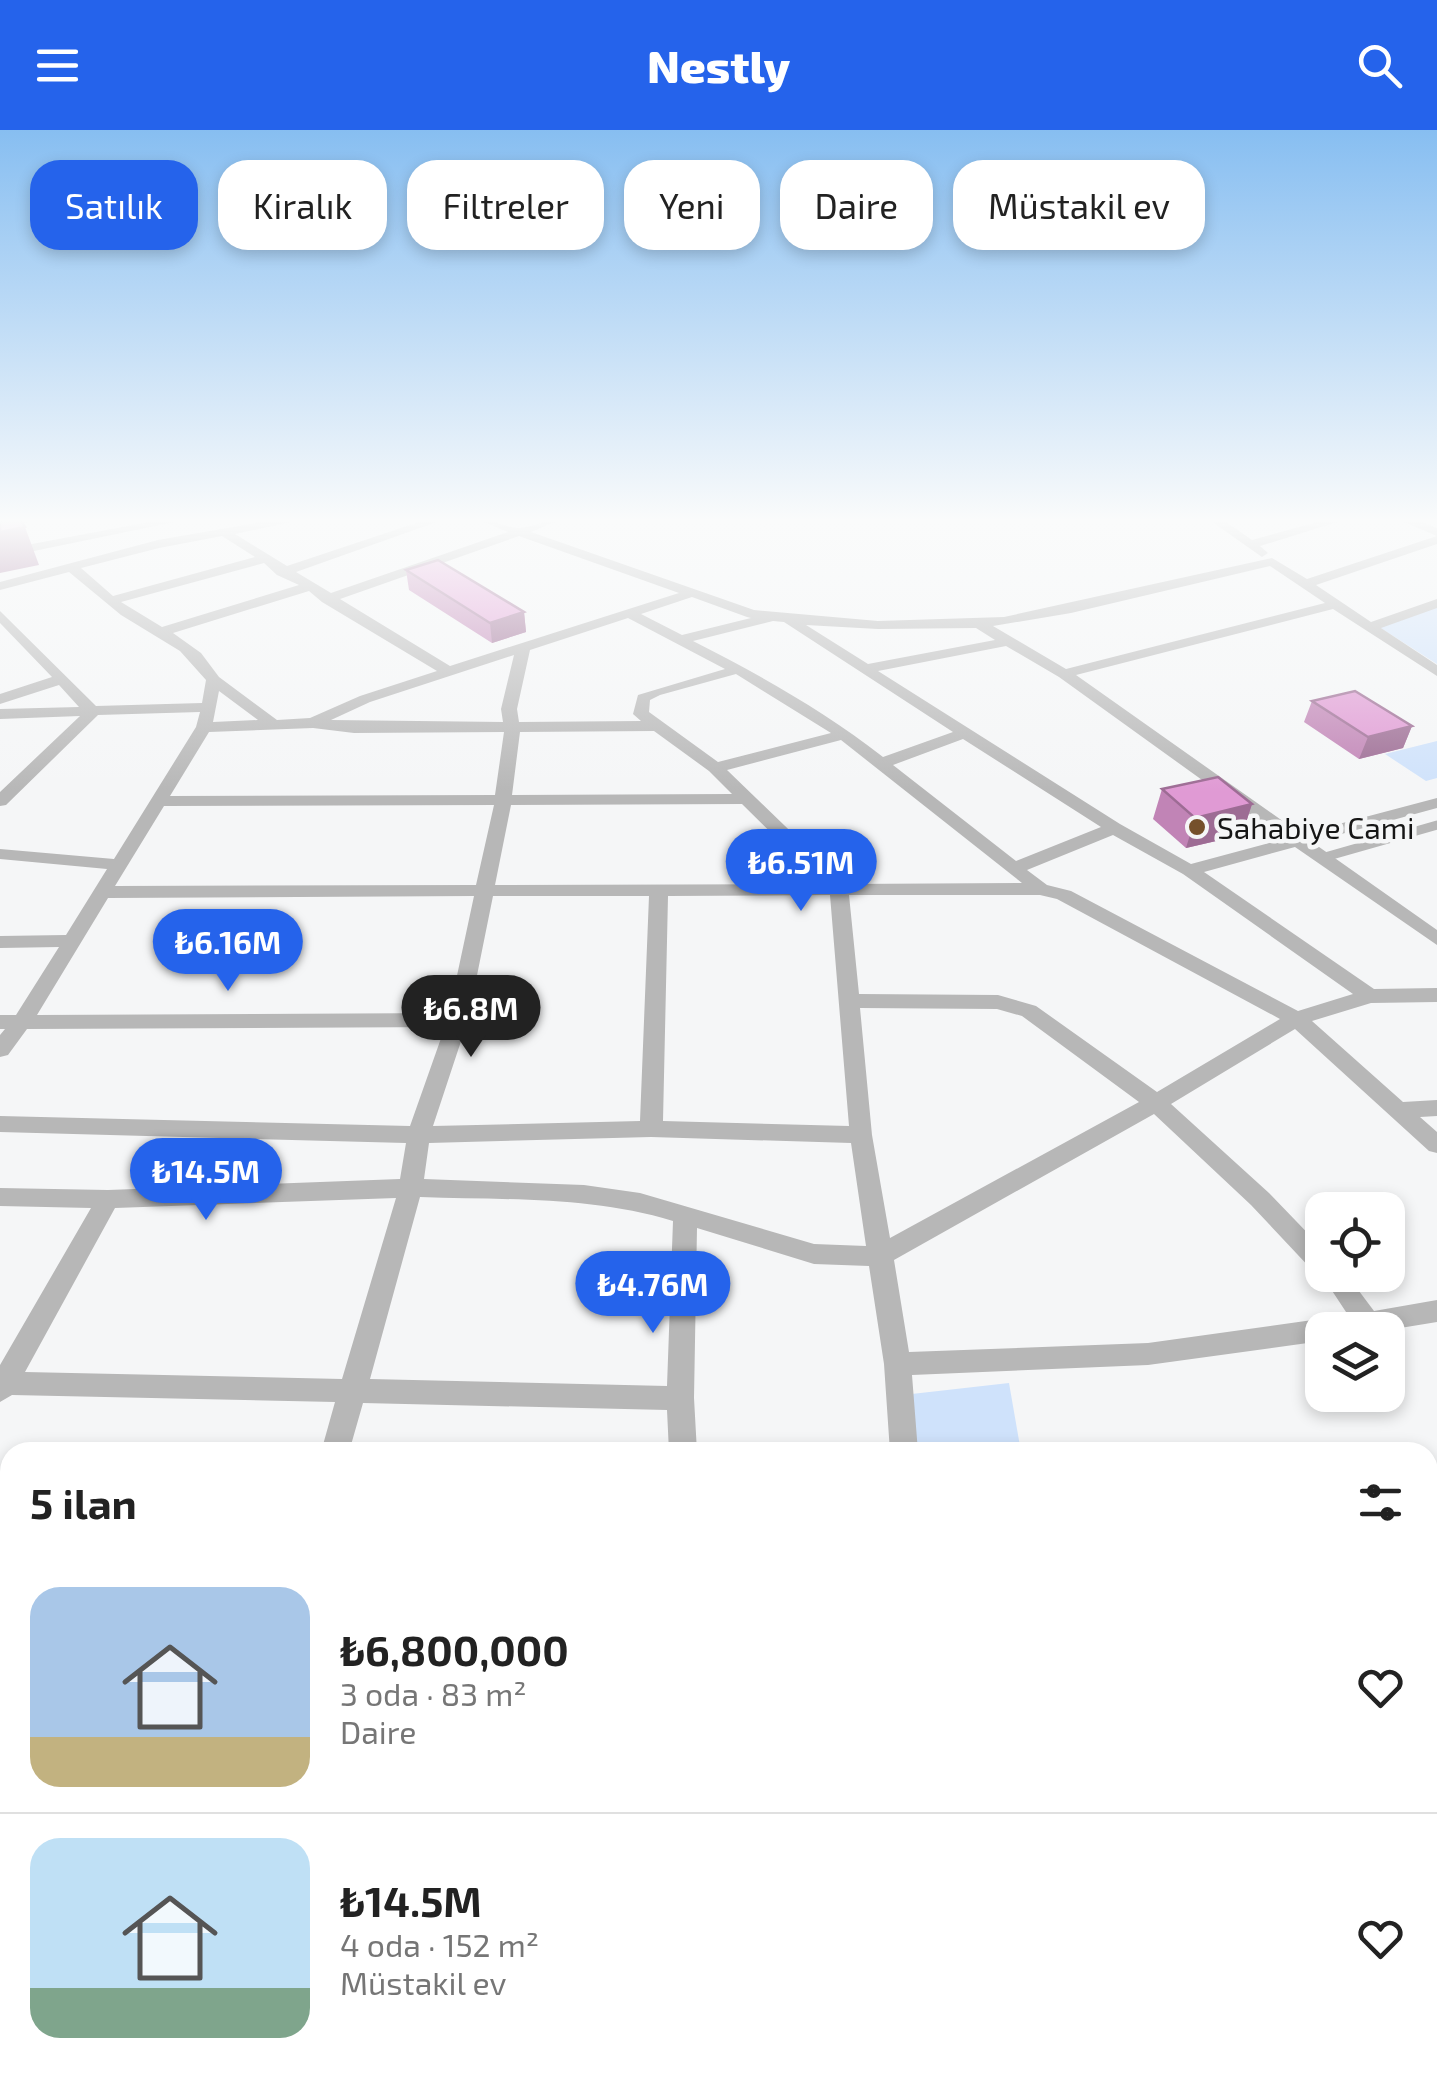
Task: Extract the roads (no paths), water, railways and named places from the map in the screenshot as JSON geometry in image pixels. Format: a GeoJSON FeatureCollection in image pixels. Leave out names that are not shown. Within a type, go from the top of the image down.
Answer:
{"type":"FeatureCollection","features":[{"type":"Feature","properties":{"kind":"street"},"geometry":{"type":"LineString","coordinates":[[124,610],[165,631],[193,652],[213,680],[272,723]]}},
{"type":"Feature","properties":{"kind":"street"},"geometry":{"type":"LineString","coordinates":[[165,631],[233,610]]}},
{"type":"Feature","properties":{"kind":"street"},"geometry":{"type":"LineString","coordinates":[[346,610],[449,672]]}},
{"type":"Feature","properties":{"kind":"street"},"geometry":{"type":"LineString","coordinates":[[313,724],[365,700],[638,610]]}},
{"type":"Feature","properties":{"kind":"street"},"geometry":{"type":"LineString","coordinates":[[752,610],[779,618],[870,668],[1114,828],[1189,870],[1370,996]]}},
{"type":"Feature","properties":{"kind":"street"},"geometry":{"type":"LineString","coordinates":[[679,640],[779,618],[976,623],[1049,610]]}},
{"type":"Feature","properties":{"kind":"street"},"geometry":{"type":"LineString","coordinates":[[1064,674],[1314,610]]}},
{"type":"Feature","properties":{"kind":"street"},"geometry":{"type":"LineString","coordinates":[[1343,610],[1437,672]]}},
{"type":"Feature","properties":{"kind":"street"},"geometry":{"type":"LineString","coordinates":[[1371,626],[1416,610]]}},
{"type":"Feature","properties":{"kind":"street"},"geometry":{"type":"LineString","coordinates":[[629,613],[844,734],[1040,889]]}},
{"type":"Feature","properties":{"kind":"street"},"geometry":{"type":"LineString","coordinates":[[0,615],[93,712]]}},
{"type":"Feature","properties":{"kind":"street"},"geometry":{"type":"LineString","coordinates":[[976,623],[1064,674],[1437,939]]}},
{"type":"Feature","properties":{"kind":"street"},"geometry":{"type":"LineString","coordinates":[[870,668],[1010,641]]}},
{"type":"Feature","properties":{"kind":"street"},"geometry":{"type":"LineString","coordinates":[[338,1442],[412,1188],[419,1135],[458,1020],[503,802],[512,728],[509,710],[524,648]]}},
{"type":"Feature","properties":{"kind":"street"},"geometry":{"type":"LineString","coordinates":[[736,670],[643,698],[640,714],[715,768],[838,889],[861,1135],[898,1364],[903,1442]]}},
{"type":"Feature","properties":{"kind":"street"},"geometry":{"type":"LineString","coordinates":[[0,699],[62,678]]}},
{"type":"Feature","properties":{"kind":"street"},"geometry":{"type":"LineString","coordinates":[[0,1050],[73,941],[204,727],[213,680]]}},
{"type":"Feature","properties":{"kind":"street"},"geometry":{"type":"LineString","coordinates":[[0,714],[210,707]]}},
{"type":"Feature","properties":{"kind":"street"},"geometry":{"type":"LineString","coordinates":[[0,800],[93,712]]}},
{"type":"Feature","properties":{"kind":"street"},"geometry":{"type":"LineString","coordinates":[[204,727],[272,723],[354,728],[659,726]]}},
{"type":"Feature","properties":{"kind":"street"},"geometry":{"type":"LineString","coordinates":[[880,764],[964,733]]}},
{"type":"Feature","properties":{"kind":"street"},"geometry":{"type":"LineString","coordinates":[[715,768],[844,734]]}},
{"type":"Feature","properties":{"kind":"street"},"geometry":{"type":"LineString","coordinates":[[160,801],[744,800]]}},
{"type":"Feature","properties":{"kind":"street"},"geometry":{"type":"LineString","coordinates":[[1189,870],[1437,803]]}},
{"type":"Feature","properties":{"kind":"street"},"geometry":{"type":"LineString","coordinates":[[1014,868],[1114,828]]}},
{"type":"Feature","properties":{"kind":"street"},"geometry":{"type":"LineString","coordinates":[[0,854],[120,865]]}},
{"type":"Feature","properties":{"kind":"street"},"geometry":{"type":"LineString","coordinates":[[103,892],[1040,889],[1064,895],[1296,1018],[1437,1145]]}},
{"type":"Feature","properties":{"kind":"street"},"geometry":{"type":"LineString","coordinates":[[651,1129],[659,890]]}},
{"type":"Feature","properties":{"kind":"street"},"geometry":{"type":"LineString","coordinates":[[0,942],[15,938],[73,941]]}},
{"type":"Feature","properties":{"kind":"street"},"geometry":{"type":"LineString","coordinates":[[0,1197],[108,1200],[412,1188],[584,1194],[640,1202],[814,1254],[879,1256],[1156,1104],[1296,1018],[1370,996],[1437,995]]}},
{"type":"Feature","properties":{"kind":"street"},"geometry":{"type":"LineString","coordinates":[[848,1002],[998,1002],[1029,1012],[1156,1104],[1260,1199],[1305,1246]]}},
{"type":"Feature","properties":{"kind":"street"},"geometry":{"type":"LineString","coordinates":[[0,1022],[458,1020]]}},
{"type":"Feature","properties":{"kind":"street"},"geometry":{"type":"LineString","coordinates":[[1399,1110],[1437,1108]]}},
{"type":"Feature","properties":{"kind":"street"},"geometry":{"type":"LineString","coordinates":[[0,1124],[419,1135],[651,1129],[861,1135]]}},
{"type":"Feature","properties":{"kind":"street"},"geometry":{"type":"LineString","coordinates":[[108,1200],[2,1386],[680,1398]]}},
{"type":"Feature","properties":{"kind":"street"},"geometry":{"type":"LineString","coordinates":[[683,1442],[680,1398],[685,1218]]}},
{"type":"Feature","properties":{"kind":"street"},"geometry":{"type":"LineString","coordinates":[[1345,1292],[1361,1312]]}},
{"type":"Feature","properties":{"kind":"street"},"geometry":{"type":"LineString","coordinates":[[1405,1317],[1437,1311]]}},
{"type":"Feature","properties":{"kind":"street"},"geometry":{"type":"LineString","coordinates":[[898,1364],[1148,1354],[1305,1333]]}},
{"type":"Feature","properties":{"kind":"street"},"geometry":{"type":"LineString","coordinates":[[0,1758],[0,1804]]}},
{"type":"Feature","properties":{"kind":"lane"},"geometry":{"type":"LineString","coordinates":[[1325,857],[1437,825]]}},
{"type":"Feature","properties":{"kind":"place","name":"Sahabiye Cami"},"geometry":{"type":"Point","coordinates":[1197,827]}}]}
